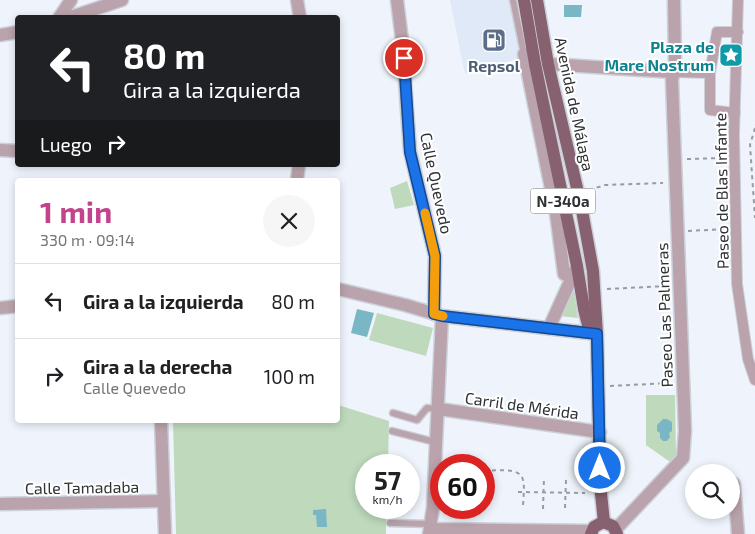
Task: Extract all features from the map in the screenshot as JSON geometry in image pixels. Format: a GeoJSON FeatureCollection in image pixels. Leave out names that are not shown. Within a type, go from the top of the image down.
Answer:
{"type":"FeatureCollection","features":[{"type":"Feature","properties":{"kind":"main road","name":"Avenida de Málaga"},"geometry":{"type":"LineString","coordinates":[[524,0],[528,62],[551,141],[588,325],[597,334]]}},
{"type":"Feature","properties":{"kind":"main road","name":"Avenida de Málaga"},"geometry":{"type":"LineString","coordinates":[[537,0],[548,64],[581,205],[593,271],[599,386],[600,484],[604,522]]}},
{"type":"Feature","properties":{"kind":"main road"},"geometry":{"type":"LineString","coordinates":[[591,532],[596,525],[604,522],[610,524],[616,532]]}},
{"type":"Feature","properties":{"kind":"street"},"geometry":{"type":"LineString","coordinates":[[61,15],[71,0]]}},
{"type":"Feature","properties":{"kind":"street"},"geometry":{"type":"LineString","coordinates":[[77,15],[122,0]]}},
{"type":"Feature","properties":{"kind":"street"},"geometry":{"type":"LineString","coordinates":[[297,0],[300,15]]}},
{"type":"Feature","properties":{"kind":"street","name":"Calle Quevedo"},"geometry":{"type":"LineString","coordinates":[[397,0],[402,40],[410,152],[435,256],[438,315],[438,409],[430,529]]}},
{"type":"Feature","properties":{"kind":"street","name":"Paseo Las Palmeras"},"geometry":{"type":"LineString","coordinates":[[616,532],[683,458],[685,431],[672,80],[675,63],[674,0]]}},
{"type":"Feature","properties":{"kind":"street","name":"Paseo de Blas Infante"},"geometry":{"type":"LineString","coordinates":[[738,0],[735,113],[737,284],[748,359],[755,380]]}},
{"type":"Feature","properties":{"kind":"street"},"geometry":{"type":"LineString","coordinates":[[0,35],[15,32]]}},
{"type":"Feature","properties":{"kind":"street"},"geometry":{"type":"LineString","coordinates":[[735,113],[710,110],[710,73],[717,32],[738,32]]}},
{"type":"Feature","properties":{"kind":"street"},"geometry":{"type":"LineString","coordinates":[[528,62],[548,71],[552,77]]}},
{"type":"Feature","properties":{"kind":"street"},"geometry":{"type":"LineString","coordinates":[[528,62],[556,213],[564,274]]}},
{"type":"Feature","properties":{"kind":"street"},"geometry":{"type":"LineString","coordinates":[[548,64],[710,73]]}},
{"type":"Feature","properties":{"kind":"street"},"geometry":{"type":"LineString","coordinates":[[537,117],[551,141]]}},
{"type":"Feature","properties":{"kind":"street"},"geometry":{"type":"LineString","coordinates":[[0,150],[15,151]]}},
{"type":"Feature","properties":{"kind":"street"},"geometry":{"type":"LineString","coordinates":[[549,328],[577,266]]}},
{"type":"Feature","properties":{"kind":"street"},"geometry":{"type":"LineString","coordinates":[[340,290],[438,315],[597,334]]}},
{"type":"Feature","properties":{"kind":"street"},"geometry":{"type":"LineString","coordinates":[[0,308],[15,306]]}},
{"type":"Feature","properties":{"kind":"street","name":"Carril de Mérida"},"geometry":{"type":"LineString","coordinates":[[438,409],[600,432]]}},
{"type":"Feature","properties":{"kind":"street"},"geometry":{"type":"LineString","coordinates":[[161,423],[165,534]]}},
{"type":"Feature","properties":{"kind":"street","name":"Calle Tamadaba"},"geometry":{"type":"LineString","coordinates":[[0,504],[164,501]]}},
{"type":"Feature","properties":{"kind":"street"},"geometry":{"type":"LineString","coordinates":[[737,519],[738,534]]}},
{"type":"Feature","properties":{"kind":"street"},"geometry":{"type":"LineString","coordinates":[[430,529],[591,532]]}},
{"type":"Feature","properties":{"kind":"lane"},"geometry":{"type":"LineString","coordinates":[[513,0],[528,62]]}},
{"type":"Feature","properties":{"kind":"lane"},"geometry":{"type":"LineString","coordinates":[[393,413],[417,420],[427,408],[438,409]]}},
{"type":"Feature","properties":{"kind":"lane"},"geometry":{"type":"LineString","coordinates":[[392,431],[435,442]]}},
{"type":"Feature","properties":{"kind":"lane"},"geometry":{"type":"LineString","coordinates":[[390,523],[430,529]]}},
{"type":"Feature","properties":{"kind":"path"},"geometry":{"type":"LineString","coordinates":[[755,128],[750,145],[755,218]]}},
{"type":"Feature","properties":{"kind":"path"},"geometry":{"type":"LineString","coordinates":[[675,160],[735,157]]}},
{"type":"Feature","properties":{"kind":"path"},"geometry":{"type":"LineString","coordinates":[[589,190],[605,185],[676,183]]}},
{"type":"Feature","properties":{"kind":"path"},"geometry":{"type":"LineString","coordinates":[[677,231],[736,229]]}},
{"type":"Feature","properties":{"kind":"path"},"geometry":{"type":"LineString","coordinates":[[594,290],[679,286]]}},
{"type":"Feature","properties":{"kind":"path"},"geometry":{"type":"LineString","coordinates":[[599,386],[683,383]]}},
{"type":"Feature","properties":{"kind":"path"},"geometry":{"type":"LineString","coordinates":[[495,471],[512,471],[519,474],[523,479],[522,508]]}},
{"type":"Feature","properties":{"kind":"path"},"geometry":{"type":"LineString","coordinates":[[543,509],[544,478]]}},
{"type":"Feature","properties":{"kind":"path"},"geometry":{"type":"LineString","coordinates":[[565,508],[566,479]]}},
{"type":"Feature","properties":{"kind":"path"},"geometry":{"type":"LineString","coordinates":[[518,492],[585,493]]}},
{"type":"Feature","properties":{"kind":"shaded area","name":"Repsol"},"geometry":{"type":"Polygon","coordinates":[[[450,0],[521,0],[531,49],[518,59],[465,74],[450,0]]]}},
{"type":"Feature","properties":{"kind":"green space"},"geometry":{"type":"Polygon","coordinates":[[[407,181],[414,205],[395,209],[390,188],[407,181]]]}},
{"type":"Feature","properties":{"kind":"green space"},"geometry":{"type":"Polygon","coordinates":[[[573,287],[578,318],[560,316],[573,287]]]}},
{"type":"Feature","properties":{"kind":"green space"},"geometry":{"type":"Polygon","coordinates":[[[377,313],[433,328],[426,356],[369,340],[377,313]]]}},
{"type":"Feature","properties":{"kind":"green space"},"geometry":{"type":"Polygon","coordinates":[[[646,395],[675,395],[676,456],[673,464],[646,445],[646,395]]]}},
{"type":"Feature","properties":{"kind":"green space"},"geometry":{"type":"Polygon","coordinates":[[[340,406],[389,421],[388,454],[355,454],[355,519],[386,519],[386,534],[176,534],[173,423],[340,423],[340,406]]]}},
{"type":"Feature","properties":{"kind":"water"},"geometry":{"type":"Polygon","coordinates":[[[564,5],[582,5],[581,17],[564,17],[564,5]]]}},
{"type":"Feature","properties":{"kind":"water"},"geometry":{"type":"Polygon","coordinates":[[[357,309],[374,313],[367,337],[351,333],[357,309]]]}},
{"type":"Feature","properties":{"kind":"water"},"geometry":{"type":"Polygon","coordinates":[[[663,419],[672,422],[672,431],[669,433],[670,437],[667,441],[663,441],[660,438],[660,433],[657,431],[657,425],[663,419]]]}},
{"type":"Feature","properties":{"kind":"water"},"geometry":{"type":"Polygon","coordinates":[[[326,509],[327,527],[317,527],[316,515],[313,515],[313,510],[326,509]]]}},
{"type":"Feature","properties":{"kind":"slow traffic"},"geometry":{"type":"LineString","coordinates":[[425,213],[435,256],[434,314],[443,316]]}},
{"type":"Feature","properties":{"kind":"place","name":"Repsol"},"geometry":{"type":"Point","coordinates":[494,40]}},
{"type":"Feature","properties":{"kind":"place","name":"Plaza de Mare Nostrum"},"geometry":{"type":"Point","coordinates":[731,55]}},
{"type":"Feature","properties":{"kind":"route"},"geometry":{"type":"LineString","coordinates":[[404,58],[410,152],[435,256],[434,314],[597,334],[600,468]]}}]}
